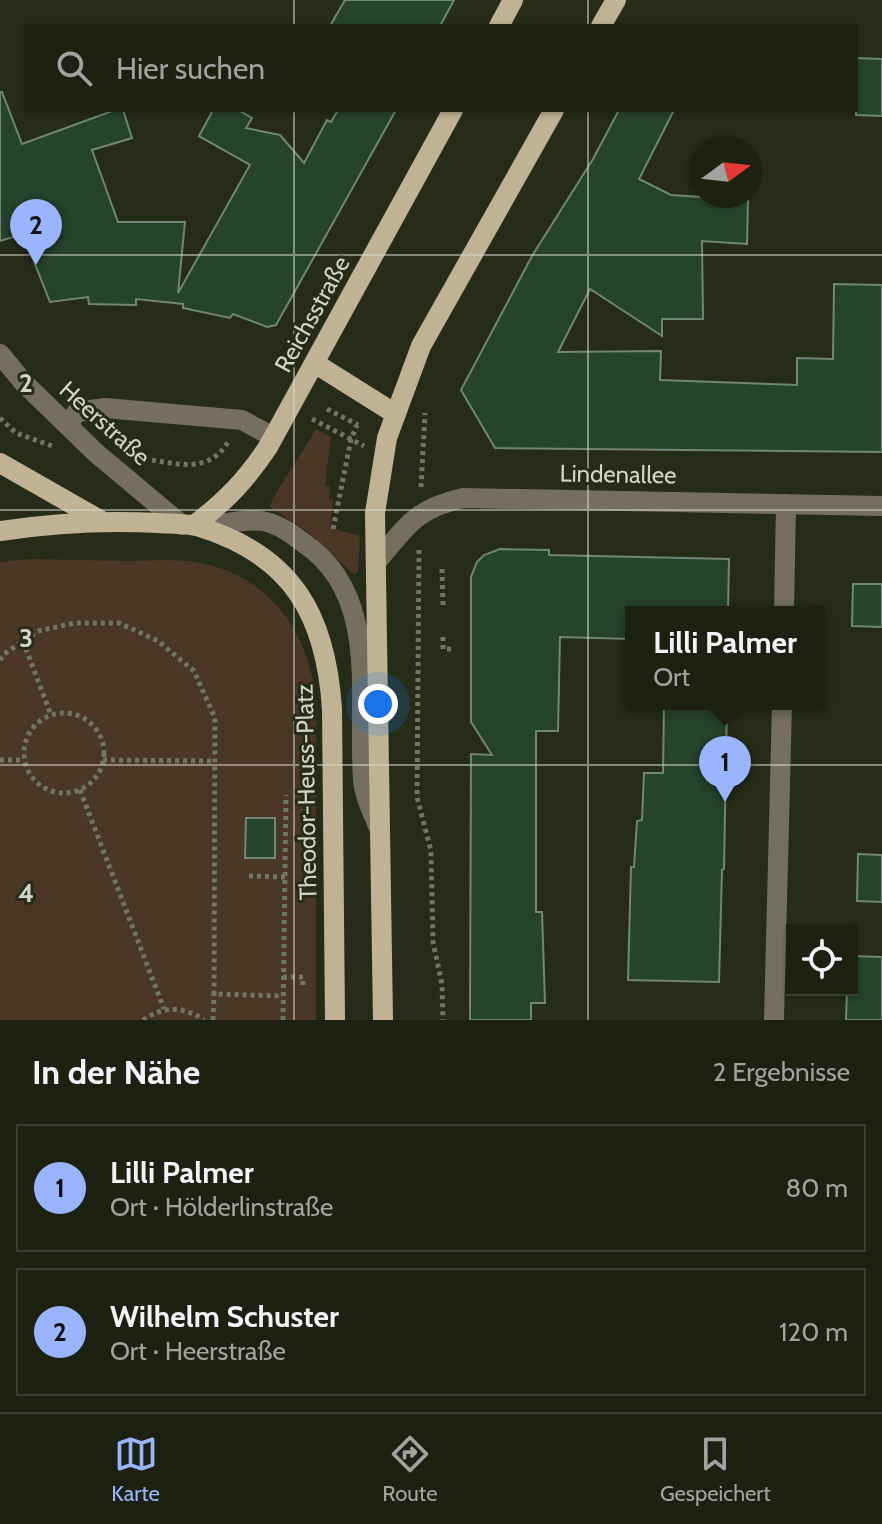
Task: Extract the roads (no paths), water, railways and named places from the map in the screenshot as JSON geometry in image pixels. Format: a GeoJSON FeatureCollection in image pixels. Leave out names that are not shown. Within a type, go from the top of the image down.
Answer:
{"type":"FeatureCollection","features":[{"type":"Feature","properties":{"kind":"main road"},"geometry":{"type":"LineString","coordinates":[[500,24],[513,0]]}},
{"type":"Feature","properties":{"kind":"main road"},"geometry":{"type":"LineString","coordinates":[[602,24],[616,0]]}},
{"type":"Feature","properties":{"kind":"main road","name":"Reichsstraße"},"geometry":{"type":"LineString","coordinates":[[192,526],[224,503],[249,474],[273,437],[316,364],[452,112]]}},
{"type":"Feature","properties":{"kind":"main road"},"geometry":{"type":"LineString","coordinates":[[377,561],[375,513],[381,468],[394,413],[421,346],[553,112]]}},
{"type":"Feature","properties":{"kind":"main road"},"geometry":{"type":"LineString","coordinates":[[316,364],[394,413]]}},
{"type":"Feature","properties":{"kind":"main road"},"geometry":{"type":"LineString","coordinates":[[0,463],[100,520]]}},
{"type":"Feature","properties":{"kind":"main road","name":"Theodor-Heuss-Platz"},"geometry":{"type":"LineString","coordinates":[[0,531],[100,520],[192,526],[264,557],[288,579],[303,599],[315,624],[329,669],[335,1020]]}},
{"type":"Feature","properties":{"kind":"main road","name":"Theodor-Heuss-Platz"},"geometry":{"type":"LineString","coordinates":[[377,561],[383,1020]]}},
{"type":"Feature","properties":{"kind":"street","name":"Heerstraße"},"geometry":{"type":"LineString","coordinates":[[0,354],[24,383],[96,453],[192,526]]}},
{"type":"Feature","properties":{"kind":"street"},"geometry":{"type":"LineString","coordinates":[[68,424],[77,412],[105,408],[242,420],[273,437]]}},
{"type":"Feature","properties":{"kind":"street","name":"Lindenallee"},"geometry":{"type":"LineString","coordinates":[[377,561],[414,518],[436,504],[463,498],[882,506]]}},
{"type":"Feature","properties":{"kind":"street"},"geometry":{"type":"LineString","coordinates":[[784,606],[786,504]]}},
{"type":"Feature","properties":{"kind":"street","name":"Theodor-Heuss-Platz"},"geometry":{"type":"LineString","coordinates":[[192,526],[260,520],[281,527],[317,552],[344,584],[357,630],[364,693],[363,781],[382,845]]}},
{"type":"Feature","properties":{"kind":"street"},"geometry":{"type":"LineString","coordinates":[[774,1020],[782,710]]}},
{"type":"Feature","properties":{"kind":"place","name":"Wilhelm Schuster"},"geometry":{"type":"Point","coordinates":[36,265]}},
{"type":"Feature","properties":{"kind":"place","name":"Lilli Palmer"},"geometry":{"type":"Point","coordinates":[725,802]}}]}
